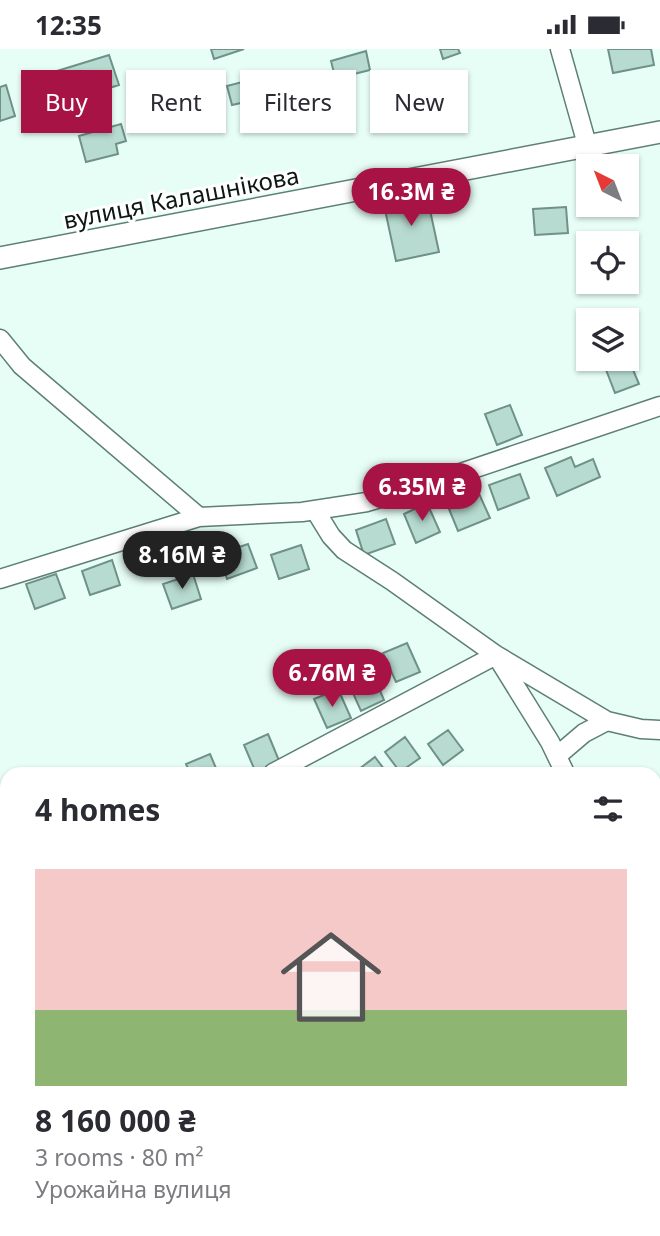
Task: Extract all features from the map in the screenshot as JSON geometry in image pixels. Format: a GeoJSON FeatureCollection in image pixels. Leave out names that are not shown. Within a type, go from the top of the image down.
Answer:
{"type":"FeatureCollection","features":[{"type":"Feature","properties":{"kind":"street"},"geometry":{"type":"LineString","coordinates":[[559,49],[589,148]]}},
{"type":"Feature","properties":{"kind":"street","name":"вулиця Калашнікова"},"geometry":{"type":"LineString","coordinates":[[0,258],[658,137]]}},
{"type":"Feature","properties":{"kind":"street"},"geometry":{"type":"LineString","coordinates":[[0,339],[22,366],[199,517]]}},
{"type":"Feature","properties":{"kind":"street"},"geometry":{"type":"LineString","coordinates":[[0,579],[199,517],[315,510],[367,502],[660,406]]}},
{"type":"Feature","properties":{"kind":"street"},"geometry":{"type":"LineString","coordinates":[[315,510],[331,536],[344,550],[496,655],[607,721],[641,729],[660,730]]}},
{"type":"Feature","properties":{"kind":"street"},"geometry":{"type":"LineString","coordinates":[[496,655],[562,767]]}},
{"type":"Feature","properties":{"kind":"street"},"geometry":{"type":"LineString","coordinates":[[284,767],[496,655]]}},
{"type":"Feature","properties":{"kind":"street"},"geometry":{"type":"LineString","coordinates":[[557,756],[583,733],[607,721]]}},
{"type":"Feature","properties":{"kind":"building"},"geometry":{"type":"Polygon","coordinates":[[[211,49],[244,49],[214,59],[211,49]]]}},
{"type":"Feature","properties":{"kind":"building"},"geometry":{"type":"Polygon","coordinates":[[[440,49],[458,49],[460,53],[443,59],[440,49]]]}},
{"type":"Feature","properties":{"kind":"building"},"geometry":{"type":"Polygon","coordinates":[[[608,49],[651,49],[654,65],[613,73],[608,49]]]}},
{"type":"Feature","properties":{"kind":"building"},"geometry":{"type":"Polygon","coordinates":[[[366,51],[370,70],[356,74],[356,70],[333,70],[331,61],[366,51]]]}},
{"type":"Feature","properties":{"kind":"building"},"geometry":{"type":"Polygon","coordinates":[[[109,55],[119,85],[112,87],[112,70],[60,70],[109,55]]]}},
{"type":"Feature","properties":{"kind":"building"},"geometry":{"type":"Polygon","coordinates":[[[240,83],[240,103],[232,105],[227,86],[240,83]]]}},
{"type":"Feature","properties":{"kind":"building"},"geometry":{"type":"Polygon","coordinates":[[[6,85],[15,116],[0,121],[0,87],[6,85]]]}},
{"type":"Feature","properties":{"kind":"building"},"geometry":{"type":"Polygon","coordinates":[[[121,124],[126,141],[116,144],[118,154],[86,162],[79,136],[112,133],[112,127],[121,124]]]}},
{"type":"Feature","properties":{"kind":"building"},"geometry":{"type":"Polygon","coordinates":[[[427,196],[439,252],[396,261],[384,205],[427,196]]]}},
{"type":"Feature","properties":{"kind":"building"},"geometry":{"type":"Polygon","coordinates":[[[566,207],[568,233],[535,235],[533,209],[566,207]]]}},
{"type":"Feature","properties":{"kind":"building"},"geometry":{"type":"Polygon","coordinates":[[[606,371],[634,371],[639,384],[615,393],[606,371]]]}},
{"type":"Feature","properties":{"kind":"building"},"geometry":{"type":"Polygon","coordinates":[[[510,405],[522,435],[497,445],[485,414],[510,405]]]}},
{"type":"Feature","properties":{"kind":"building"},"geometry":{"type":"Polygon","coordinates":[[[571,457],[575,467],[593,459],[600,477],[557,496],[545,468],[571,457]]]}},
{"type":"Feature","properties":{"kind":"building"},"geometry":{"type":"Polygon","coordinates":[[[520,474],[529,498],[498,510],[489,485],[520,474]]]}},
{"type":"Feature","properties":{"kind":"building"},"geometry":{"type":"Polygon","coordinates":[[[476,487],[490,518],[458,531],[449,509],[459,505],[455,496],[476,487]]]}},
{"type":"Feature","properties":{"kind":"building"},"geometry":{"type":"Polygon","coordinates":[[[427,503],[440,532],[416,543],[404,514],[427,503]]]}},
{"type":"Feature","properties":{"kind":"building"},"geometry":{"type":"Polygon","coordinates":[[[386,519],[395,544],[364,555],[356,530],[386,519]]]}},
{"type":"Feature","properties":{"kind":"building"},"geometry":{"type":"Polygon","coordinates":[[[248,544],[257,568],[227,579],[219,554],[248,544]]]}},
{"type":"Feature","properties":{"kind":"building"},"geometry":{"type":"Polygon","coordinates":[[[301,545],[309,569],[279,579],[271,555],[301,545]]]}},
{"type":"Feature","properties":{"kind":"building"},"geometry":{"type":"Polygon","coordinates":[[[112,560],[120,585],[90,595],[82,571],[112,560]]]}},
{"type":"Feature","properties":{"kind":"building"},"geometry":{"type":"Polygon","coordinates":[[[56,574],[65,598],[35,609],[26,584],[56,574]]]}},
{"type":"Feature","properties":{"kind":"building"},"geometry":{"type":"Polygon","coordinates":[[[193,574],[201,599],[172,609],[163,584],[193,574]]]}},
{"type":"Feature","properties":{"kind":"building"},"geometry":{"type":"Polygon","coordinates":[[[407,643],[420,672],[396,682],[383,653],[407,643]]]}},
{"type":"Feature","properties":{"kind":"building"},"geometry":{"type":"Polygon","coordinates":[[[372,672],[384,700],[361,711],[348,682],[372,672]]]}},
{"type":"Feature","properties":{"kind":"building"},"geometry":{"type":"Polygon","coordinates":[[[338,689],[351,718],[327,728],[314,699],[338,689]]]}},
{"type":"Feature","properties":{"kind":"building"},"geometry":{"type":"Polygon","coordinates":[[[448,730],[463,750],[443,765],[428,744],[448,730]]]}},
{"type":"Feature","properties":{"kind":"building"},"geometry":{"type":"Polygon","coordinates":[[[268,734],[280,763],[270,767],[253,767],[244,745],[268,734]]]}},
{"type":"Feature","properties":{"kind":"building"},"geometry":{"type":"Polygon","coordinates":[[[405,737],[420,758],[407,767],[396,767],[385,752],[405,737]]]}},
{"type":"Feature","properties":{"kind":"building"},"geometry":{"type":"Polygon","coordinates":[[[210,754],[215,767],[187,767],[186,764],[210,754]]]}},
{"type":"Feature","properties":{"kind":"building"},"geometry":{"type":"Polygon","coordinates":[[[375,757],[382,767],[362,767],[375,757]]]}}]}
